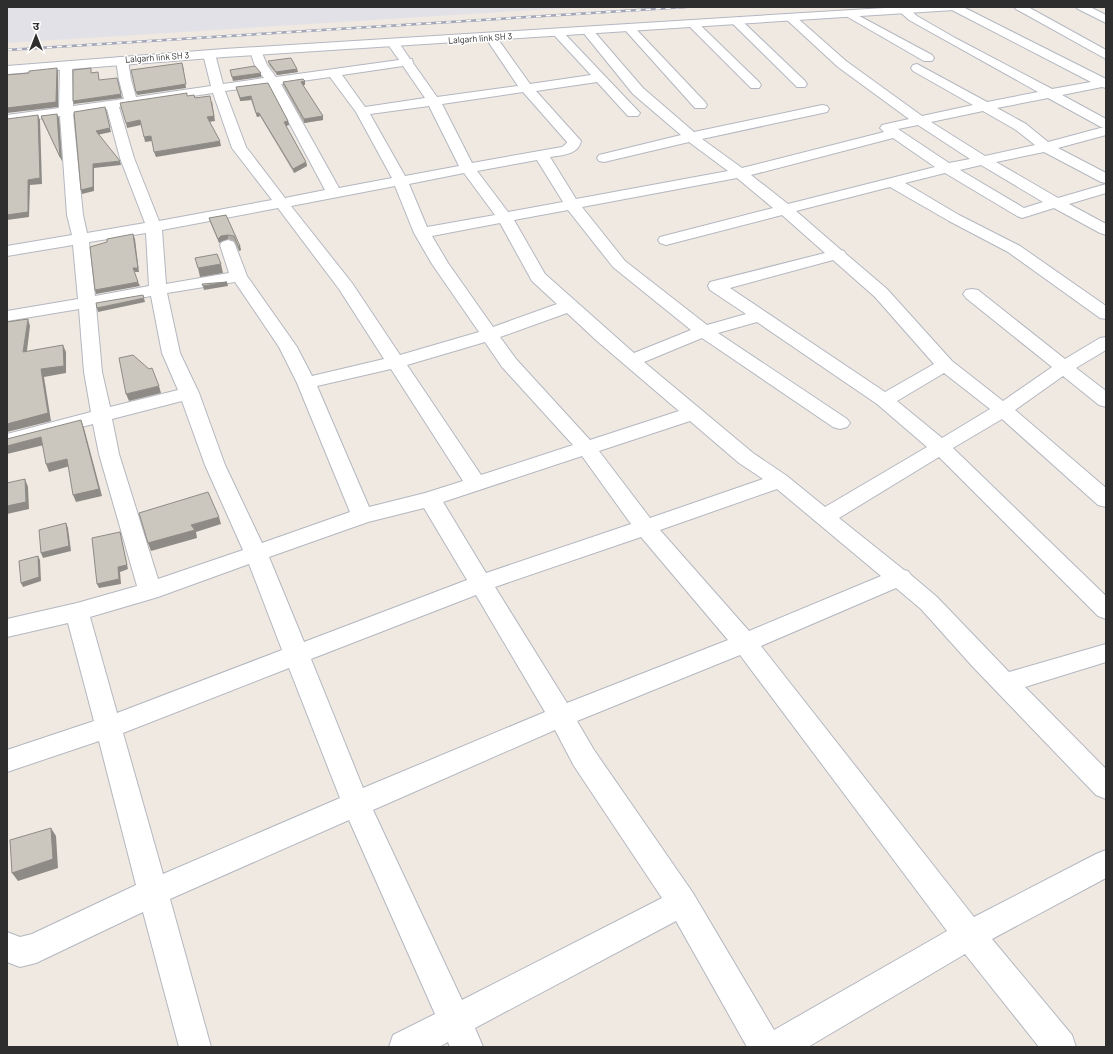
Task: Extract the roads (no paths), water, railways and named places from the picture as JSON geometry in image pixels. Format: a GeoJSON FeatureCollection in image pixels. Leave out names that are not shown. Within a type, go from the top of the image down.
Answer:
{"type":"FeatureCollection","features":[{"type":"Feature","properties":{"kind":"street","name":"Lalgarh link SH 3"},"geometry":{"type":"LineString","coordinates":[[7,70],[209,54],[954,7]]}},
{"type":"Feature","properties":{"kind":"street"},"geometry":{"type":"LineString","coordinates":[[954,7],[1105,84]]}},
{"type":"Feature","properties":{"kind":"street"},"geometry":{"type":"LineString","coordinates":[[1020,7],[1106,54]]}},
{"type":"Feature","properties":{"kind":"street"},"geometry":{"type":"LineString","coordinates":[[1082,7],[1106,20]]}},
{"type":"Feature","properties":{"kind":"street"},"geometry":{"type":"LineString","coordinates":[[904,10],[913,18],[953,41],[1106,124]]}},
{"type":"Feature","properties":{"kind":"street"},"geometry":{"type":"LineString","coordinates":[[850,14],[928,58]]}},
{"type":"Feature","properties":{"kind":"street"},"geometry":{"type":"LineString","coordinates":[[791,18],[842,64],[919,120],[982,160],[1106,230]]}},
{"type":"Feature","properties":{"kind":"street"},"geometry":{"type":"LineString","coordinates":[[736,21],[801,84]]}},
{"type":"Feature","properties":{"kind":"street"},"geometry":{"type":"LineString","coordinates":[[694,24],[754,85]]}},
{"type":"Feature","properties":{"kind":"street"},"geometry":{"type":"LineString","coordinates":[[629,28],[700,105]]}},
{"type":"Feature","properties":{"kind":"street"},"geometry":{"type":"LineString","coordinates":[[588,31],[638,91],[691,137],[740,173],[838,254],[882,293],[945,365],[1003,410],[1106,500]]}},
{"type":"Feature","properties":{"kind":"street"},"geometry":{"type":"LineString","coordinates":[[558,33],[633,114]]}},
{"type":"Feature","properties":{"kind":"street"},"geometry":{"type":"LineString","coordinates":[[7,251],[218,216],[467,167],[566,150],[573,146],[574,141],[527,89],[491,37]]}},
{"type":"Feature","properties":{"kind":"street"},"geometry":{"type":"LineString","coordinates":[[393,43],[408,62],[433,100],[467,167],[505,218],[538,277],[631,360],[746,458],[780,481],[900,577],[929,603],[982,660],[1106,787]]}},
{"type":"Feature","properties":{"kind":"street"},"geometry":{"type":"LineString","coordinates":[[256,51],[262,66],[274,82],[334,193]]}},
{"type":"Feature","properties":{"kind":"street"},"geometry":{"type":"LineString","coordinates":[[209,54],[218,89],[239,148],[346,287],[397,362],[476,484]]}},
{"type":"Feature","properties":{"kind":"street"},"geometry":{"type":"LineString","coordinates":[[122,60],[125,80],[131,101]]}},
{"type":"Feature","properties":{"kind":"street"},"geometry":{"type":"LineString","coordinates":[[7,119],[334,74],[408,62]]}},
{"type":"Feature","properties":{"kind":"street"},"geometry":{"type":"LineString","coordinates":[[66,65],[66,112],[75,215],[81,239],[93,372],[109,454],[150,591]]}},
{"type":"Feature","properties":{"kind":"street"},"geometry":{"type":"LineString","coordinates":[[917,68],[1021,127],[1046,147],[1106,179]]}},
{"type":"Feature","properties":{"kind":"street"},"geometry":{"type":"LineString","coordinates":[[334,74],[362,111],[400,180],[422,233],[440,264],[488,335],[509,363],[586,448],[646,528],[745,643],[969,935],[1060,1047]]}},
{"type":"Feature","properties":{"kind":"street"},"geometry":{"type":"LineString","coordinates":[[362,111],[600,78]]}},
{"type":"Feature","properties":{"kind":"street"},"geometry":{"type":"LineString","coordinates":[[1105,84],[1048,93],[887,128],[947,168],[1022,213],[1054,202],[1106,188]]}},
{"type":"Feature","properties":{"kind":"street"},"geometry":{"type":"LineString","coordinates":[[112,105],[127,158],[154,227],[158,291],[171,353],[189,393],[215,465],[256,552],[356,804],[467,1047]]}},
{"type":"Feature","properties":{"kind":"street"},"geometry":{"type":"LineString","coordinates":[[604,158],[691,137],[822,109]]}},
{"type":"Feature","properties":{"kind":"street"},"geometry":{"type":"LineString","coordinates":[[666,240],[947,168],[1046,147],[1106,132]]}},
{"type":"Feature","properties":{"kind":"street"},"geometry":{"type":"LineString","coordinates":[[422,233],[740,173],[896,133]]}},
{"type":"Feature","properties":{"kind":"street"},"geometry":{"type":"LineString","coordinates":[[541,154],[572,205],[619,264],[704,332],[840,423]]}},
{"type":"Feature","properties":{"kind":"street"},"geometry":{"type":"LineString","coordinates":[[892,182],[954,218],[1014,249],[1106,314]]}},
{"type":"Feature","properties":{"kind":"street"},"geometry":{"type":"LineString","coordinates":[[228,244],[239,276],[288,347],[306,383],[362,516]]}},
{"type":"Feature","properties":{"kind":"street"},"geometry":{"type":"LineString","coordinates":[[838,254],[716,286],[758,316],[884,400],[940,447],[1106,610]]}},
{"type":"Feature","properties":{"kind":"street"},"geometry":{"type":"LineString","coordinates":[[7,316],[36,310],[88,304],[239,276]]}},
{"type":"Feature","properties":{"kind":"street"},"geometry":{"type":"LineString","coordinates":[[972,294],[1106,401]]}},
{"type":"Feature","properties":{"kind":"street"},"geometry":{"type":"LineString","coordinates":[[306,383],[397,362],[488,335],[569,306]]}},
{"type":"Feature","properties":{"kind":"street"},"geometry":{"type":"LineString","coordinates":[[631,360],[704,332],[758,316]]}},
{"type":"Feature","properties":{"kind":"street"},"geometry":{"type":"LineString","coordinates":[[824,517],[1003,410],[1064,368],[1106,342]]}},
{"type":"Feature","properties":{"kind":"street"},"geometry":{"type":"LineString","coordinates":[[884,400],[945,365]]}},
{"type":"Feature","properties":{"kind":"street"},"geometry":{"type":"LineString","coordinates":[[7,440],[189,393]]}},
{"type":"Feature","properties":{"kind":"street"},"geometry":{"type":"LineString","coordinates":[[7,628],[77,612],[150,591],[256,552],[362,516],[430,499],[693,413]]}},
{"type":"Feature","properties":{"kind":"street"},"geometry":{"type":"LineString","coordinates":[[7,761],[109,727],[482,583],[780,481]]}},
{"type":"Feature","properties":{"kind":"street"},"geometry":{"type":"LineString","coordinates":[[430,499],[562,716],[584,758],[682,903],[765,1047]]}},
{"type":"Feature","properties":{"kind":"street"},"geometry":{"type":"LineString","coordinates":[[7,947],[20,952],[36,948],[153,892],[356,804],[562,716],[745,643],[900,577]]}},
{"type":"Feature","properties":{"kind":"street"},"geometry":{"type":"LineString","coordinates":[[77,612],[195,1047]]}},
{"type":"Feature","properties":{"kind":"street"},"geometry":{"type":"LineString","coordinates":[[1006,683],[1106,653]]}},
{"type":"Feature","properties":{"kind":"street"},"geometry":{"type":"LineString","coordinates":[[778,1047],[969,935],[1106,863]]}},
{"type":"Feature","properties":{"kind":"street"},"geometry":{"type":"LineString","coordinates":[[405,1047],[454,1020],[682,903]]}},
{"type":"Feature","properties":{"kind":"railway"},"geometry":{"type":"LineString","coordinates":[[7,50],[686,7]]}}]}
